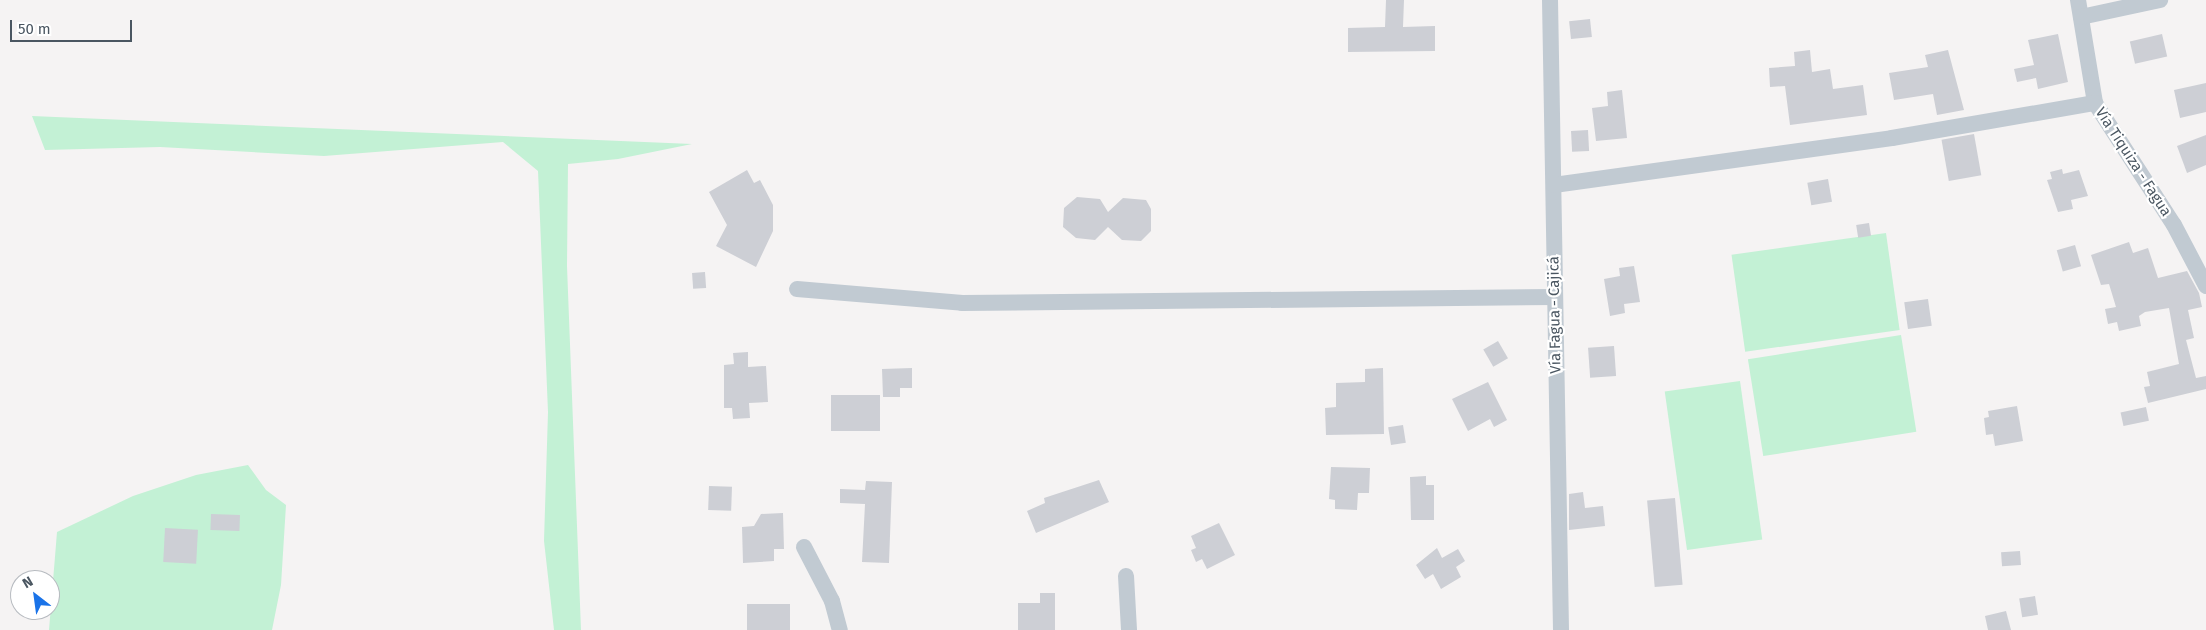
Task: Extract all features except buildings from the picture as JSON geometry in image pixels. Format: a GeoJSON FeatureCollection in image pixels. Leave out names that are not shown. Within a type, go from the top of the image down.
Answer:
{"type":"FeatureCollection","features":[{"type":"Feature","properties":{"kind":"street","name":"Vía Fagua - Cajicá"},"geometry":{"type":"LineString","coordinates":[[1550,0],[1561,630]]}},
{"type":"Feature","properties":{"kind":"street","name":"Vía Tiquiza - Fagua"},"geometry":{"type":"LineString","coordinates":[[2078,0],[2095,103],[2174,225],[2206,286]]}},
{"type":"Feature","properties":{"kind":"street"},"geometry":{"type":"LineString","coordinates":[[2081,17],[2160,0]]}},
{"type":"Feature","properties":{"kind":"street"},"geometry":{"type":"LineString","coordinates":[[1554,185],[1892,138],[2095,103]]}},
{"type":"Feature","properties":{"kind":"street"},"geometry":{"type":"LineString","coordinates":[[797,289],[962,303],[1555,297]]}},
{"type":"Feature","properties":{"kind":"street"},"geometry":{"type":"LineString","coordinates":[[804,547],[832,601],[840,630]]}},
{"type":"Feature","properties":{"kind":"street"},"geometry":{"type":"LineString","coordinates":[[1126,576],[1129,630]]}},
{"type":"Feature","properties":{"kind":"green space"},"geometry":{"type":"Polygon","coordinates":[[[32,116],[692,144],[618,159],[568,164],[567,266],[581,630],[554,630],[544,541],[548,412],[538,171],[503,142],[324,156],[160,147],[45,150],[32,116]]]}},
{"type":"Feature","properties":{"kind":"green space"},"geometry":{"type":"Polygon","coordinates":[[[1886,233],[1900,330],[1745,352],[1732,255],[1886,233]]]}},
{"type":"Feature","properties":{"kind":"green space"},"geometry":{"type":"Polygon","coordinates":[[[1901,335],[1916,432],[1763,456],[1748,359],[1901,335]]]}},
{"type":"Feature","properties":{"kind":"green space"},"geometry":{"type":"Polygon","coordinates":[[[1740,381],[1762,539],[1687,550],[1665,392],[1740,381]]]}},
{"type":"Feature","properties":{"kind":"green space"},"geometry":{"type":"Polygon","coordinates":[[[248,465],[266,490],[286,505],[281,585],[272,630],[49,630],[50,620],[60,620],[60,570],[54,570],[57,532],[133,496],[196,475],[248,465]]]}}]}
